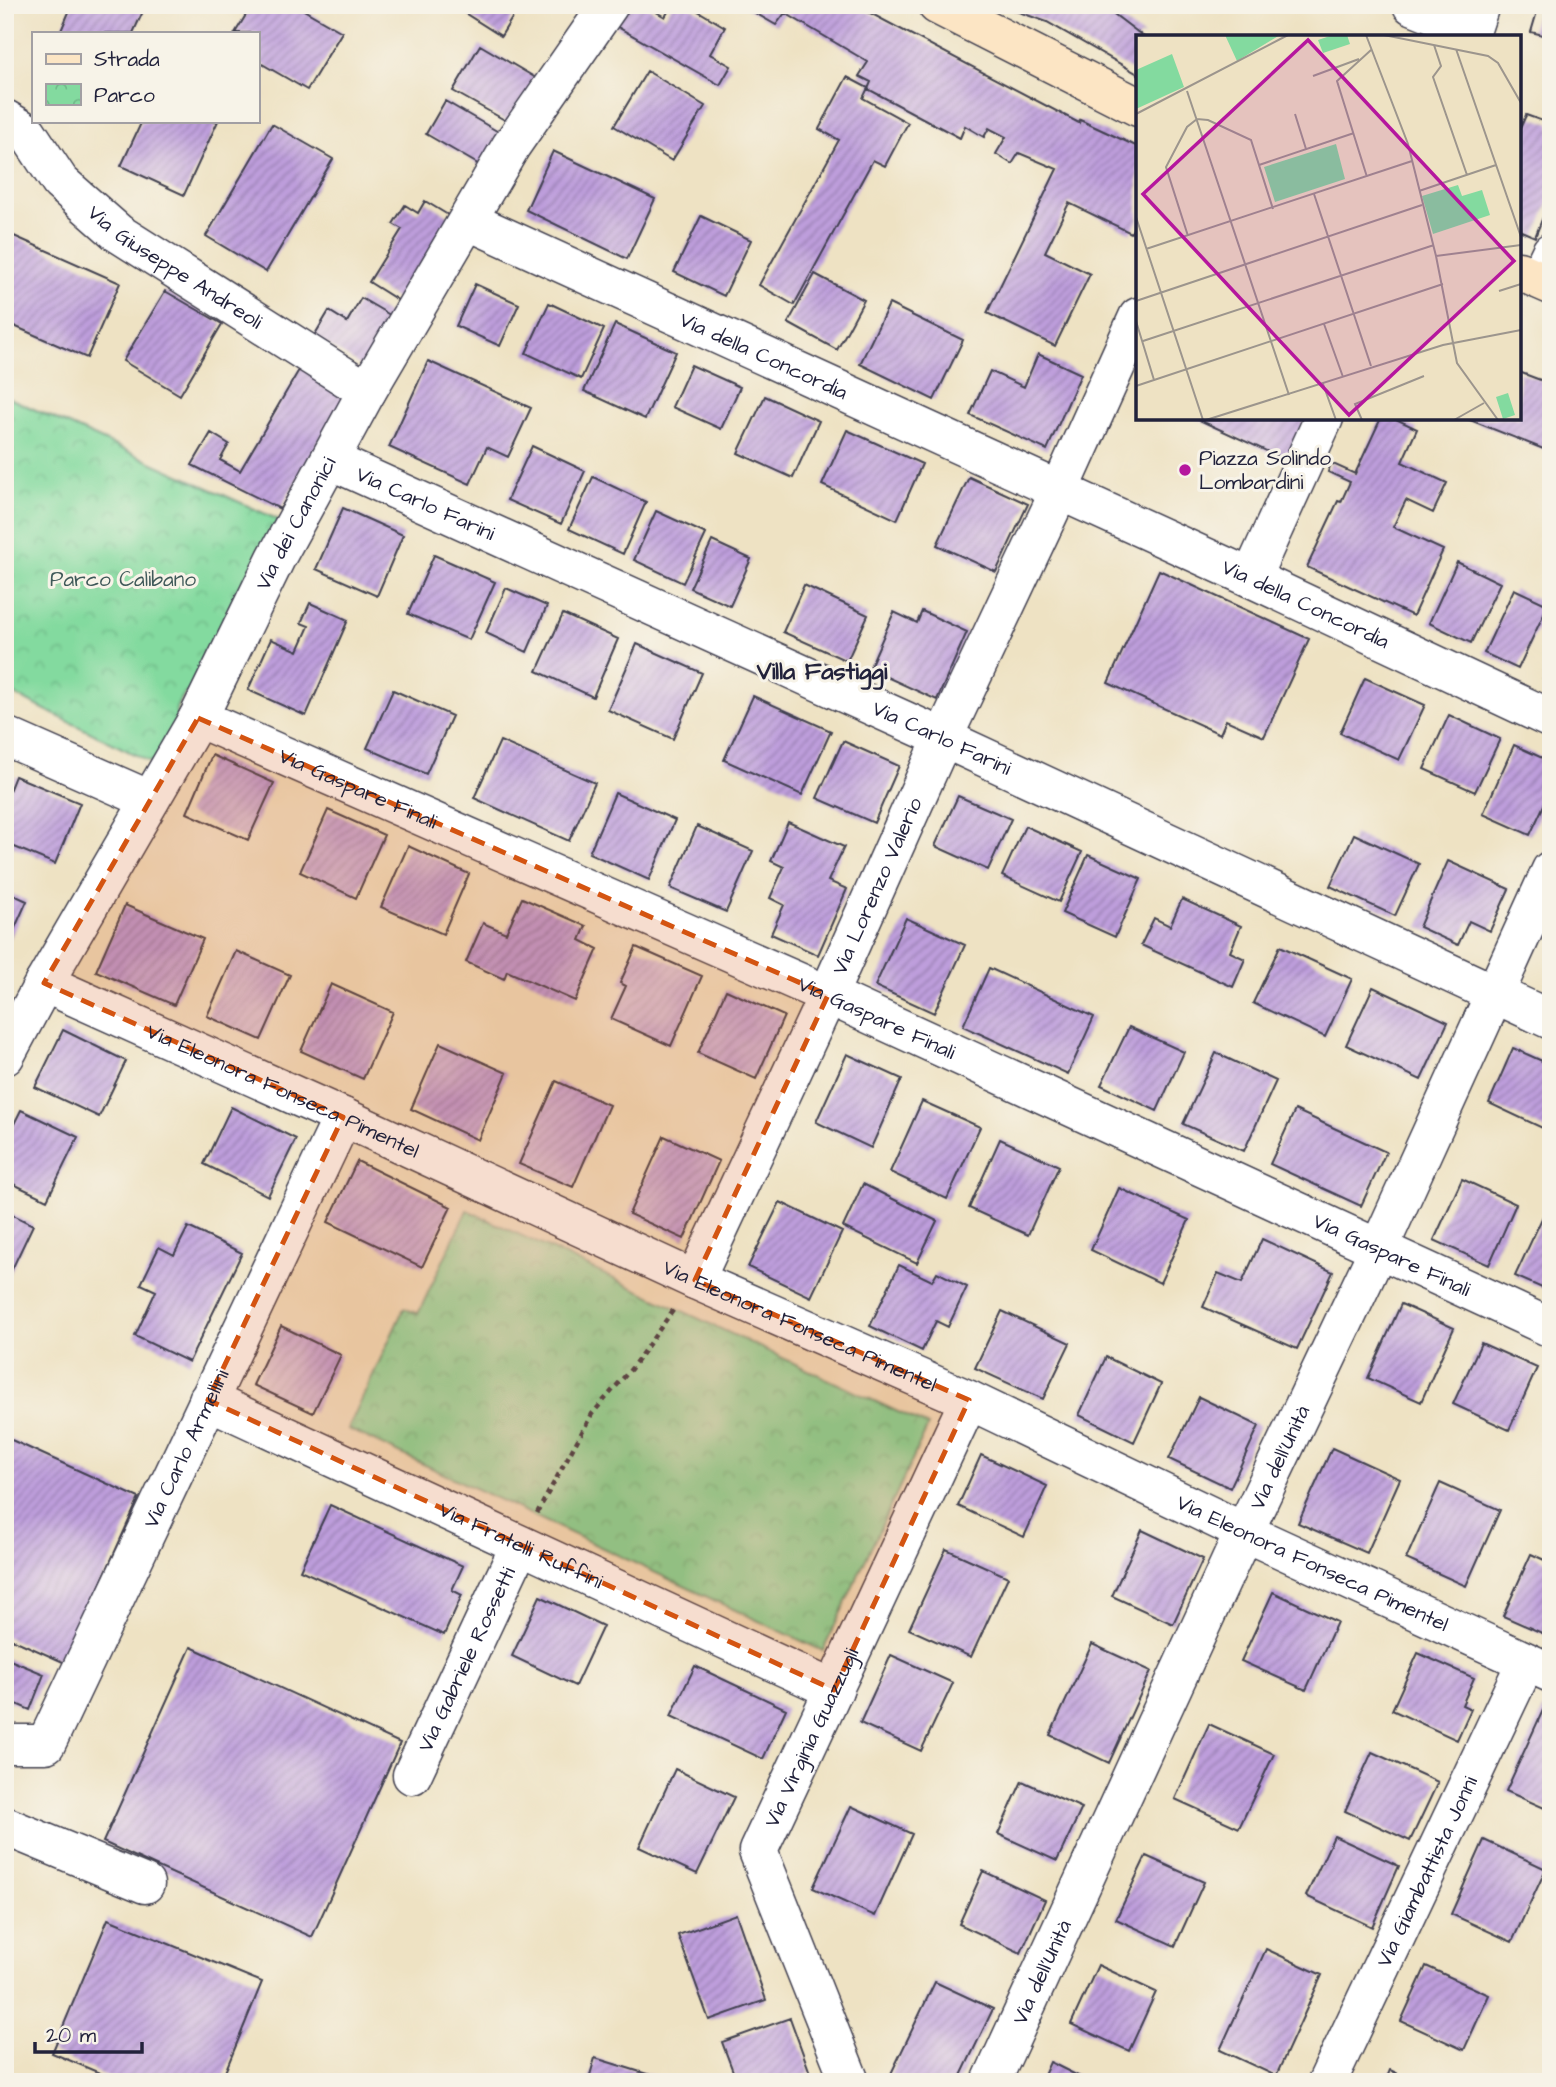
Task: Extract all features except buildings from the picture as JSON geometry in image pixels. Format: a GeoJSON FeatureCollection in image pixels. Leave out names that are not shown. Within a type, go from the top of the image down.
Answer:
{"type":"FeatureCollection","features":[{"type":"Feature","properties":{"kind":"street","name":"Via dei Canonici"},"geometry":{"type":"LineString","coordinates":[[5,1056],[44,983],[198,718],[276,558],[368,391],[511,146],[608,5]]}},
{"type":"Feature","properties":{"kind":"street"},"geometry":{"type":"LineString","coordinates":[[937,5],[1136,106]]}},
{"type":"Feature","properties":{"kind":"street"},"geometry":{"type":"LineString","coordinates":[[1412,5],[1472,29],[1480,5]]}},
{"type":"Feature","properties":{"kind":"street","name":"Via Giuseppe Andreoli"},"geometry":{"type":"LineString","coordinates":[[5,119],[27,132],[60,182],[118,233],[368,391]]}},
{"type":"Feature","properties":{"kind":"street","name":"Via della Concordia"},"geometry":{"type":"LineString","coordinates":[[469,221],[1251,578],[1551,719]]}},
{"type":"Feature","properties":{"kind":"street"},"geometry":{"type":"LineString","coordinates":[[1059,492],[1136,321]]}},
{"type":"Feature","properties":{"kind":"street"},"geometry":{"type":"LineString","coordinates":[[1251,578],[1323,420]]}},
{"type":"Feature","properties":{"kind":"street","name":"Via Carlo Farini"},"geometry":{"type":"LineString","coordinates":[[330,460],[943,738],[1551,1020]]}},
{"type":"Feature","properties":{"kind":"street","name":"Via Lorenzo Valerio"},"geometry":{"type":"LineString","coordinates":[[695,1280],[828,995],[943,738],[1059,492]]}},
{"type":"Feature","properties":{"kind":"street","name":"Via Gaspare Finali"},"geometry":{"type":"LineString","coordinates":[[198,718],[828,995],[1551,1328]]}},
{"type":"Feature","properties":{"kind":"street"},"geometry":{"type":"LineString","coordinates":[[5,736],[150,800]]}},
{"type":"Feature","properties":{"kind":"street","name":"Via dell'Unità"},"geometry":{"type":"LineString","coordinates":[[991,2082],[1244,1532],[1379,1248],[1551,870]]}},
{"type":"Feature","properties":{"kind":"street","name":"Via Eleonora Fonseca Pimentel"},"geometry":{"type":"LineString","coordinates":[[44,983],[343,1117],[695,1280],[969,1400],[1244,1532],[1538,1667]]}},
{"type":"Feature","properties":{"kind":"street","name":"Via Carlo Armellini"},"geometry":{"type":"LineString","coordinates":[[5,1744],[46,1744],[343,1117]]}},
{"type":"Feature","properties":{"kind":"street","name":"Via Fratelli Ruffini"},"geometry":{"type":"LineString","coordinates":[[208,1400],[834,1690]]}},
{"type":"Feature","properties":{"kind":"street","name":"Via Virginia Guazzugli"},"geometry":{"type":"LineString","coordinates":[[850,2082],[758,1851],[969,1400]]}},
{"type":"Feature","properties":{"kind":"street","name":"Via Gabriele Rossetti"},"geometry":{"type":"LineString","coordinates":[[412,1775],[520,1545]]}},
{"type":"Feature","properties":{"kind":"street","name":"Via Giambattista Jonni"},"geometry":{"type":"LineString","coordinates":[[1328,2082],[1538,1667]]}},
{"type":"Feature","properties":{"kind":"street"},"geometry":{"type":"LineString","coordinates":[[5,1826],[145,1884]]}},
{"type":"Feature","properties":{"kind":"path"},"geometry":{"type":"LineString","coordinates":[[520,1545],[592,1414],[631,1369],[695,1280]]}},
{"type":"Feature","properties":{"kind":"highlighted area"},"geometry":{"type":"Polygon","coordinates":[[[198,718],[828,995],[695,1280],[969,1400],[834,1690],[208,1400],[343,1117],[44,983],[198,718]]]}},
{"type":"Feature","properties":{"kind":"green space","name":"Parco Calibano"},"geometry":{"type":"Polygon","coordinates":[[[5,396],[279,520],[202,692],[186,693],[180,701],[176,712],[179,725],[156,765],[5,690],[5,396]]]}},
{"type":"Feature","properties":{"kind":"green space"},"geometry":{"type":"Polygon","coordinates":[[[467,1210],[928,1426],[823,1651],[348,1429],[404,1308],[418,1314],[467,1210]]]}},
{"type":"Feature","properties":{"kind":"place","name":"Piazza Solindo Lombardini"},"geometry":{"type":"Point","coordinates":[1185,470]}},
{"type":"Feature","properties":{"kind":"district","name":"Villa Fastiggi"},"geometry":{"type":"Point","coordinates":[822,672]}}]}
